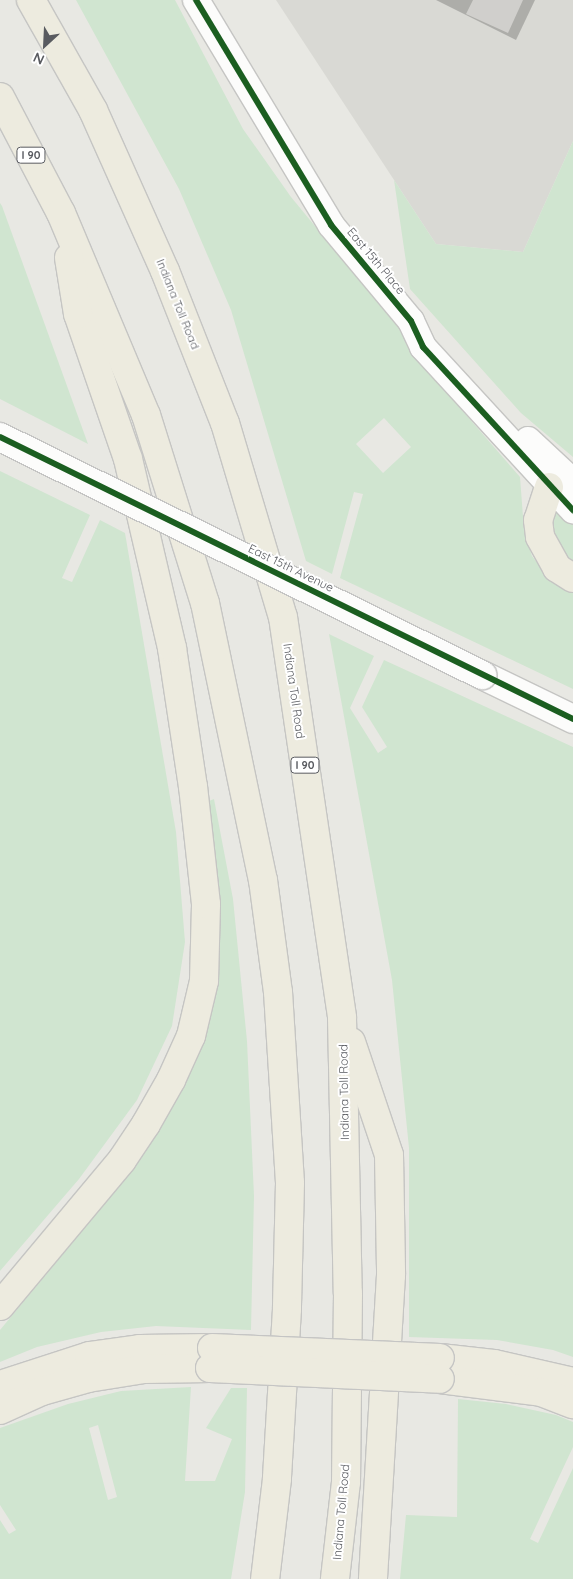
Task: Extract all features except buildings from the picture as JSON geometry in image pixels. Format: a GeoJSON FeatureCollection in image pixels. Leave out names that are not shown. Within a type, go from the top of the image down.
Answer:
{"type":"FeatureCollection","features":[{"type":"Feature","properties":{"kind":"highway","name":"Indiana Toll Road"},"geometry":{"type":"LineString","coordinates":[[31,0],[93,110],[166,271],[225,423],[283,617],[342,1018],[348,1292],[346,1482],[334,1579]]}},
{"type":"Feature","properties":{"kind":"highway","name":"I 90"},"geometry":{"type":"LineString","coordinates":[[0,98],[61,213],[146,415],[205,603],[263,880],[278,992],[290,1183],[287,1309],[278,1470],[265,1579]]}},
{"type":"Feature","properties":{"kind":"highway"},"geometry":{"type":"LineString","coordinates":[[0,1306],[122,1160],[146,1124],[171,1080],[191,1036],[204,981],[206,904],[194,787],[172,648],[128,459],[78,314],[61,213]]}},
{"type":"Feature","properties":{"kind":"highway"},"geometry":{"type":"LineString","coordinates":[[561,485],[538,520],[540,537],[557,568],[573,578]]}},
{"type":"Feature","properties":{"kind":"highway"},"geometry":{"type":"LineString","coordinates":[[342,1018],[389,1154],[391,1276],[373,1579]]}},
{"type":"Feature","properties":{"kind":"highway"},"geometry":{"type":"LineString","coordinates":[[0,1386],[89,1356],[140,1348],[211,1358],[440,1369],[494,1364],[573,1382]]}},
{"type":"Feature","properties":{"kind":"highway"},"geometry":{"type":"LineString","coordinates":[[0,1410],[42,1392],[88,1378],[211,1358]]}},
{"type":"Feature","properties":{"kind":"highway"},"geometry":{"type":"LineString","coordinates":[[440,1369],[541,1392],[573,1404]]}},
{"type":"Feature","properties":{"kind":"street","name":"East 15th Place"},"geometry":{"type":"LineString","coordinates":[[196,0],[331,225],[411,321],[423,347],[561,485],[573,510]]}},
{"type":"Feature","properties":{"kind":"street","name":"East 15th Avenue"},"geometry":{"type":"LineString","coordinates":[[0,437],[573,719]]}},
{"type":"Feature","properties":{"kind":"shaded area"},"geometry":{"type":"Polygon","coordinates":[[[276,0],[573,0],[573,141],[523,252],[436,244],[276,0]]]}},
{"type":"Feature","properties":{"kind":"green space"},"geometry":{"type":"Polygon","coordinates":[[[76,0],[175,0],[243,129],[291,197],[399,328],[414,355],[520,477],[524,530],[532,556],[549,578],[573,592],[573,689],[340,578],[363,494],[354,492],[332,574],[306,561],[231,310],[179,189],[76,0]],[[384,418],[356,444],[383,473],[411,447],[384,418]]]}},
{"type":"Feature","properties":{"kind":"green space"},"geometry":{"type":"Polygon","coordinates":[[[573,141],[573,457],[521,413],[410,289],[394,180],[436,244],[523,252],[573,141]]]}},
{"type":"Feature","properties":{"kind":"green space"},"geometry":{"type":"Polygon","coordinates":[[[0,203],[2,206],[88,444],[0,399],[0,203]]]}},
{"type":"Feature","properties":{"kind":"green space"},"geometry":{"type":"Polygon","coordinates":[[[0,471],[90,515],[62,578],[72,582],[100,520],[125,533],[176,832],[185,942],[172,1026],[137,1100],[79,1179],[0,1271],[0,471]]]}},
{"type":"Feature","properties":{"kind":"green space"},"geometry":{"type":"Polygon","coordinates":[[[556,508],[573,525],[573,561],[566,556],[550,530],[556,508]]]}},
{"type":"Feature","properties":{"kind":"green space"},"geometry":{"type":"Polygon","coordinates":[[[329,634],[374,656],[350,708],[378,753],[387,747],[362,707],[384,660],[573,747],[573,1357],[553,1350],[497,1340],[409,1337],[409,1148],[392,980],[329,634]]]}},
{"type":"Feature","properties":{"kind":"green space"},"geometry":{"type":"Polygon","coordinates":[[[214,799],[233,899],[247,1041],[254,1196],[251,1330],[156,1326],[101,1332],[37,1347],[0,1362],[0,1330],[112,1195],[164,1121],[186,1077],[218,890],[209,801],[214,799]]]}},
{"type":"Feature","properties":{"kind":"green space"},"geometry":{"type":"Polygon","coordinates":[[[191,1387],[185,1481],[215,1481],[232,1439],[206,1428],[231,1388],[247,1388],[245,1492],[231,1579],[0,1579],[0,1520],[9,1534],[16,1530],[0,1505],[0,1428],[68,1404],[121,1391],[191,1387]],[[98,1425],[89,1428],[108,1500],[117,1497],[98,1425]]]}},
{"type":"Feature","properties":{"kind":"green space"},"geometry":{"type":"Polygon","coordinates":[[[458,1399],[506,1404],[556,1415],[573,1422],[573,1447],[530,1539],[538,1543],[573,1468],[573,1579],[400,1579],[406,1515],[457,1517],[458,1399]]]}},
{"type":"Feature","properties":{"kind":"cycle path"},"geometry":{"type":"LineString","coordinates":[[196,0],[331,225],[411,321],[423,347],[573,510]]}},
{"type":"Feature","properties":{"kind":"cycle path"},"geometry":{"type":"LineString","coordinates":[[0,437],[573,719]]}}]}
